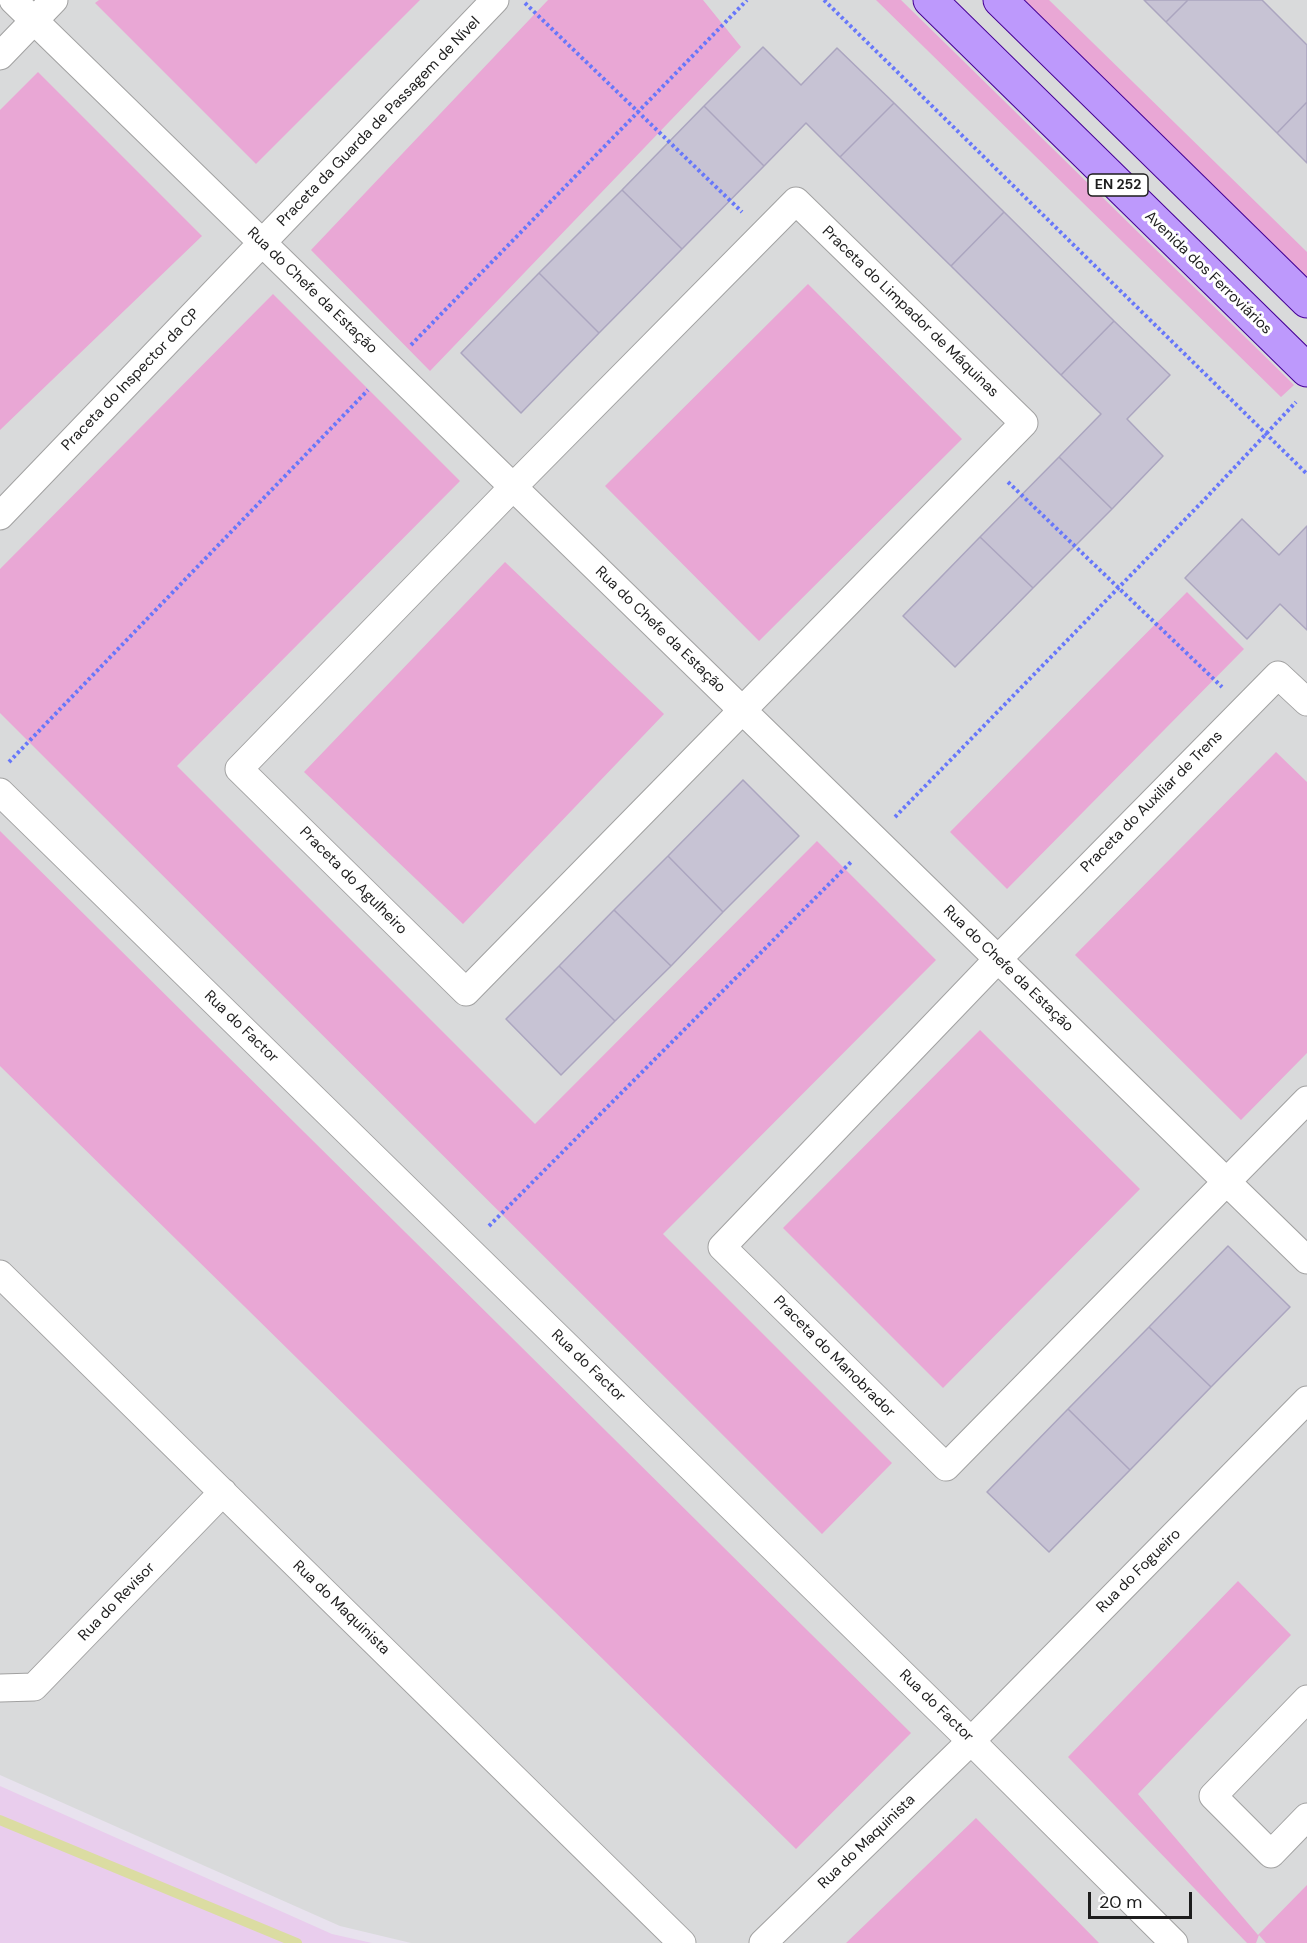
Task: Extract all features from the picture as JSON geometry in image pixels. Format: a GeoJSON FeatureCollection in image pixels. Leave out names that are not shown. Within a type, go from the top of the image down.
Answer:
{"type":"FeatureCollection","features":[{"type":"Feature","properties":{"kind":"main road","name":"Avenida dos Ferroviários"},"geometry":{"type":"LineString","coordinates":[[930,0],[1303,384]]}},
{"type":"Feature","properties":{"kind":"main road","name":"EN 252"},"geometry":{"type":"LineString","coordinates":[[1000,0],[1307,301]]}},
{"type":"Feature","properties":{"kind":"street","name":"Rua do Chefe da Estação"},"geometry":{"type":"LineString","coordinates":[[13,0],[1307,1260]]}},
{"type":"Feature","properties":{"kind":"street"},"geometry":{"type":"LineString","coordinates":[[0,56],[54,0]]}},
{"type":"Feature","properties":{"kind":"street","name":"Praceta da Guarda de Passagem de Nível"},"geometry":{"type":"LineString","coordinates":[[263,244],[495,0]]}},
{"type":"Feature","properties":{"kind":"street","name":"Praceta do Limpador de Máquinas"},"geometry":{"type":"LineString","coordinates":[[513,487],[796,201],[1024,423],[742,709]]}},
{"type":"Feature","properties":{"kind":"street","name":"Praceta do Inspector da CP"},"geometry":{"type":"LineString","coordinates":[[0,516],[263,244]]}},
{"type":"Feature","properties":{"kind":"street","name":"Praceta do Agulheiro"},"geometry":{"type":"LineString","coordinates":[[513,487],[239,769],[466,992],[742,709]]}},
{"type":"Feature","properties":{"kind":"street","name":"Praceta do Auxiliar de Trens"},"geometry":{"type":"LineString","coordinates":[[998,958],[1278,675],[1307,702]]}},
{"type":"Feature","properties":{"kind":"street","name":"Rua do Factor"},"geometry":{"type":"LineString","coordinates":[[0,792],[971,1741],[1174,1943]]}},
{"type":"Feature","properties":{"kind":"street","name":"Praceta do Manobrador"},"geometry":{"type":"LineString","coordinates":[[998,958],[722,1247],[946,1467],[1227,1183]]}},
{"type":"Feature","properties":{"kind":"street"},"geometry":{"type":"LineString","coordinates":[[1227,1183],[1307,1100]]}},
{"type":"Feature","properties":{"kind":"street","name":"Rua do Maquinista"},"geometry":{"type":"LineString","coordinates":[[0,1274],[682,1943]]}},
{"type":"Feature","properties":{"kind":"street","name":"Rua do Fogueiro"},"geometry":{"type":"LineString","coordinates":[[971,1741],[1307,1400]]}},
{"type":"Feature","properties":{"kind":"street","name":"Rua do Revisor"},"geometry":{"type":"LineString","coordinates":[[0,1688],[34,1687],[223,1492]]}},
{"type":"Feature","properties":{"kind":"street"},"geometry":{"type":"LineString","coordinates":[[1307,1699],[1213,1796],[1271,1854],[1307,1817]]}},
{"type":"Feature","properties":{"kind":"street","name":"Rua do Maquinista"},"geometry":{"type":"LineString","coordinates":[[763,1943],[971,1741]]}},
{"type":"Feature","properties":{"kind":"path"},"geometry":{"type":"LineString","coordinates":[[522,0],[765,233]]}},
{"type":"Feature","properties":{"kind":"path"},"geometry":{"type":"LineString","coordinates":[[8,762],[747,0]]}},
{"type":"Feature","properties":{"kind":"path"},"geometry":{"type":"LineString","coordinates":[[824,0],[1307,474]]}},
{"type":"Feature","properties":{"kind":"path"},"geometry":{"type":"LineString","coordinates":[[467,1248],[874,839],[1118,588],[1266,434],[1303,384]]}},
{"type":"Feature","properties":{"kind":"path"},"geometry":{"type":"LineString","coordinates":[[986,461],[1245,708]]}},
{"type":"Feature","properties":{"kind":"shaded area"},"geometry":{"type":"Polygon","coordinates":[[[0,0],[1307,0],[1307,1943],[411,1943],[340,1926],[0,1775],[0,0]]]}},
{"type":"Feature","properties":{"kind":"shaded area"},"geometry":{"type":"Polygon","coordinates":[[[99,0],[420,0],[256,164],[95,3],[99,0]]]}},
{"type":"Feature","properties":{"kind":"shaded area"},"geometry":{"type":"Polygon","coordinates":[[[548,0],[703,0],[741,47],[430,371],[311,250],[548,0]]]}},
{"type":"Feature","properties":{"kind":"shaded area"},"geometry":{"type":"Polygon","coordinates":[[[876,0],[901,0],[1294,385],[1281,397],[876,0]]]}},
{"type":"Feature","properties":{"kind":"shaded area"},"geometry":{"type":"Polygon","coordinates":[[[1024,0],[1049,0],[1307,252],[1307,277],[1024,0]]]}},
{"type":"Feature","properties":{"kind":"shaded area"},"geometry":{"type":"Polygon","coordinates":[[[38,72],[202,236],[0,430],[0,110],[38,72]]]}},
{"type":"Feature","properties":{"kind":"shaded area"},"geometry":{"type":"Polygon","coordinates":[[[808,284],[962,439],[759,641],[605,486],[808,284]]]}},
{"type":"Feature","properties":{"kind":"shaded area"},"geometry":{"type":"Polygon","coordinates":[[[273,294],[460,481],[177,766],[535,1124],[817,841],[936,960],[663,1234],[892,1463],[822,1534],[0,713],[0,569],[273,294]]]}},
{"type":"Feature","properties":{"kind":"shaded area"},"geometry":{"type":"Polygon","coordinates":[[[505,562],[664,714],[463,924],[304,772],[505,562]]]}},
{"type":"Feature","properties":{"kind":"shaded area"},"geometry":{"type":"Polygon","coordinates":[[[1187,592],[1244,649],[1007,889],[950,832],[1187,592]]]}},
{"type":"Feature","properties":{"kind":"shaded area"},"geometry":{"type":"Polygon","coordinates":[[[1276,752],[1307,782],[1307,1053],[1241,1120],[1075,955],[1276,752]]]}},
{"type":"Feature","properties":{"kind":"shaded area"},"geometry":{"type":"Polygon","coordinates":[[[0,831],[911,1733],[796,1849],[0,1066],[0,831]]]}},
{"type":"Feature","properties":{"kind":"shaded area"},"geometry":{"type":"Polygon","coordinates":[[[980,1030],[1140,1189],[943,1388],[783,1228],[980,1030]]]}},
{"type":"Feature","properties":{"kind":"shaded area"},"geometry":{"type":"Polygon","coordinates":[[[1238,1581],[1291,1635],[1138,1794],[1258,1935],[1307,1885],[1307,1943],[1266,1943],[1259,1935],[1256,1943],[1247,1943],[1068,1757],[1238,1581]]]}},
{"type":"Feature","properties":{"kind":"shaded area"},"geometry":{"type":"Polygon","coordinates":[[[0,1786],[332,1934],[372,1943],[0,1943],[0,1786]]]}},
{"type":"Feature","properties":{"kind":"shaded area"},"geometry":{"type":"Polygon","coordinates":[[[976,1818],[1099,1943],[846,1943],[976,1818]]]}},
{"type":"Feature","properties":{"kind":"building"},"geometry":{"type":"Polygon","coordinates":[[[1144,0],[1188,0],[1166,22],[1144,0]]]}},
{"type":"Feature","properties":{"kind":"building"},"geometry":{"type":"Polygon","coordinates":[[[1188,0],[1262,0],[1307,45],[1307,102],[1277,133],[1166,22],[1188,0]]]}},
{"type":"Feature","properties":{"kind":"building"},"geometry":{"type":"Polygon","coordinates":[[[763,47],[801,85],[837,48],[894,103],[840,157],[806,123],[764,166],[704,106],[763,47]]]}},
{"type":"Feature","properties":{"kind":"building"},"geometry":{"type":"Polygon","coordinates":[[[1307,102],[1307,163],[1277,133],[1307,102]]]}},
{"type":"Feature","properties":{"kind":"building"},"geometry":{"type":"Polygon","coordinates":[[[894,103],[1004,212],[951,266],[840,157],[894,103]]]}},
{"type":"Feature","properties":{"kind":"building"},"geometry":{"type":"Polygon","coordinates":[[[704,106],[764,166],[682,249],[622,190],[704,106]]]}},
{"type":"Feature","properties":{"kind":"building"},"geometry":{"type":"Polygon","coordinates":[[[622,190],[682,249],[599,333],[539,273],[622,190]]]}},
{"type":"Feature","properties":{"kind":"building"},"geometry":{"type":"Polygon","coordinates":[[[1004,212],[1114,321],[1061,375],[951,266],[1004,212]]]}},
{"type":"Feature","properties":{"kind":"building"},"geometry":{"type":"Polygon","coordinates":[[[539,273],[599,333],[521,413],[461,353],[539,273]]]}},
{"type":"Feature","properties":{"kind":"building"},"geometry":{"type":"Polygon","coordinates":[[[1114,321],[1170,375],[1127,419],[1163,456],[1112,509],[1059,457],[1101,414],[1061,375],[1114,321]]]}},
{"type":"Feature","properties":{"kind":"building"},"geometry":{"type":"Polygon","coordinates":[[[1059,457],[1112,509],[1033,588],[980,537],[1059,457]]]}},
{"type":"Feature","properties":{"kind":"building"},"geometry":{"type":"Polygon","coordinates":[[[1242,519],[1279,555],[1307,526],[1307,630],[1280,604],[1247,639],[1185,578],[1242,519]]]}},
{"type":"Feature","properties":{"kind":"building"},"geometry":{"type":"Polygon","coordinates":[[[980,537],[1033,588],[955,667],[903,616],[980,537]]]}},
{"type":"Feature","properties":{"kind":"building"},"geometry":{"type":"Polygon","coordinates":[[[743,780],[799,836],[723,912],[668,856],[743,780]]]}},
{"type":"Feature","properties":{"kind":"building"},"geometry":{"type":"Polygon","coordinates":[[[668,856],[723,912],[671,966],[614,910],[668,856]]]}},
{"type":"Feature","properties":{"kind":"building"},"geometry":{"type":"Polygon","coordinates":[[[614,910],[671,966],[615,1021],[559,966],[614,910]]]}},
{"type":"Feature","properties":{"kind":"building"},"geometry":{"type":"Polygon","coordinates":[[[559,966],[615,1021],[561,1075],[506,1019],[559,966]]]}},
{"type":"Feature","properties":{"kind":"building"},"geometry":{"type":"Polygon","coordinates":[[[1228,1246],[1290,1307],[1211,1387],[1149,1327],[1228,1246]]]}},
{"type":"Feature","properties":{"kind":"building"},"geometry":{"type":"Polygon","coordinates":[[[1149,1327],[1211,1387],[1130,1470],[1068,1409],[1149,1327]]]}},
{"type":"Feature","properties":{"kind":"building"},"geometry":{"type":"Polygon","coordinates":[[[1068,1409],[1130,1470],[1049,1552],[987,1492],[1068,1409]]]}},
{"type":"Feature","properties":{"kind":"waterway"},"geometry":{"type":"LineString","coordinates":[[0,1820],[297,1943]]}}]}
